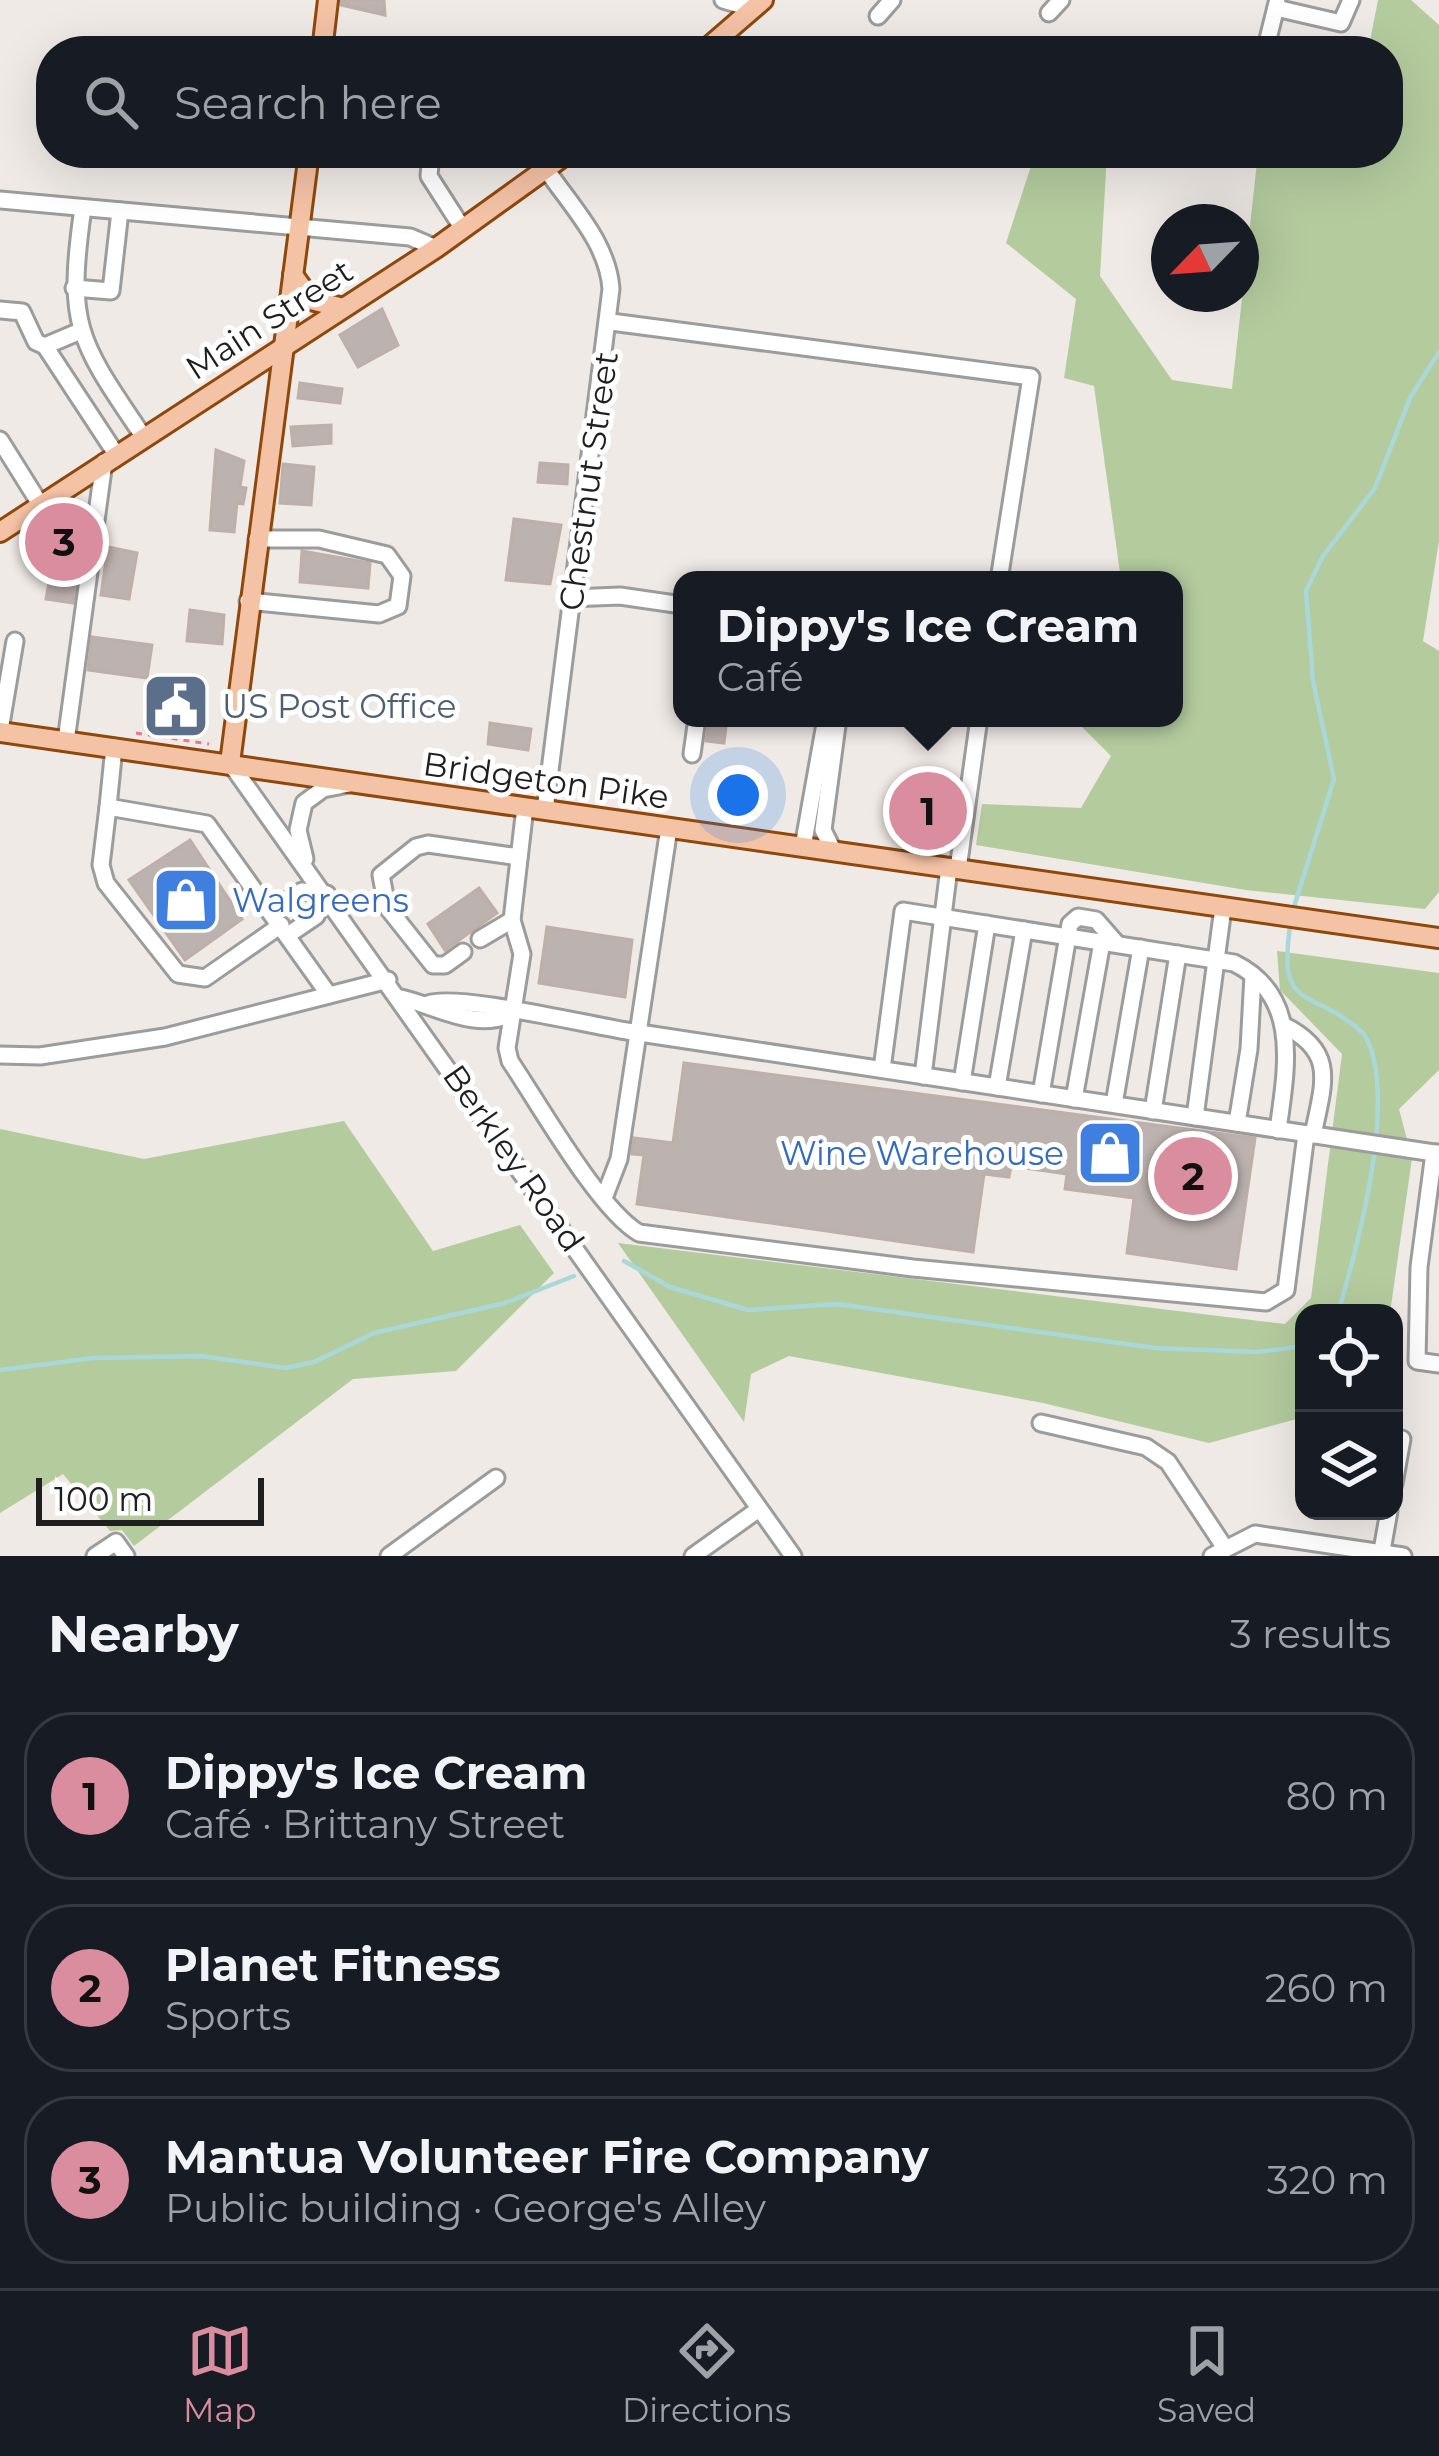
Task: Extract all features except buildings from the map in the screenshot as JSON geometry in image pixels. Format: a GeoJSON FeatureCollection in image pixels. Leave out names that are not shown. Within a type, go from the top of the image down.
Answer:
{"type":"FeatureCollection","features":[{"type":"Feature","properties":{"kind":"main road"},"geometry":{"type":"LineString","coordinates":[[324,36],[328,0]]}},
{"type":"Feature","properties":{"kind":"main road"},"geometry":{"type":"LineString","coordinates":[[721,36],[758,4]]}},
{"type":"Feature","properties":{"kind":"main road"},"geometry":{"type":"LineString","coordinates":[[230,763],[307,168]]}},
{"type":"Feature","properties":{"kind":"main road","name":"Main Street"},"geometry":{"type":"LineString","coordinates":[[0,532],[436,248],[549,168]]}},
{"type":"Feature","properties":{"kind":"main road"},"geometry":{"type":"LineString","coordinates":[[293,275],[311,300],[343,308]]}},
{"type":"Feature","properties":{"kind":"main road","name":"Bridgeton Pike"},"geometry":{"type":"LineString","coordinates":[[0,731],[1439,938]]}},
{"type":"Feature","properties":{"kind":"street"},"geometry":{"type":"LineString","coordinates":[[723,0],[758,4]]}},
{"type":"Feature","properties":{"kind":"street"},"geometry":{"type":"LineString","coordinates":[[878,16],[892,0]]}},
{"type":"Feature","properties":{"kind":"street"},"geometry":{"type":"LineString","coordinates":[[1049,14],[1061,0]]}},
{"type":"Feature","properties":{"kind":"street"},"geometry":{"type":"LineString","coordinates":[[1268,36],[1276,4],[1341,23],[1351,0]]}},
{"type":"Feature","properties":{"kind":"street"},"geometry":{"type":"LineString","coordinates":[[430,168],[429,176],[464,229]]}},
{"type":"Feature","properties":{"kind":"street","name":"Chestnut Street"},"geometry":{"type":"LineString","coordinates":[[546,170],[608,262],[611,322],[535,809],[519,857],[512,920],[522,954],[510,1061],[623,1224],[653,1236],[1266,1302],[1286,1290],[1309,1134]]}},
{"type":"Feature","properties":{"kind":"street"},"geometry":{"type":"LineString","coordinates":[[0,200],[410,237],[436,248]]}},
{"type":"Feature","properties":{"kind":"street"},"geometry":{"type":"LineString","coordinates":[[83,208],[74,288],[78,332],[143,436]]}},
{"type":"Feature","properties":{"kind":"street"},"geometry":{"type":"LineString","coordinates":[[74,288],[111,291],[120,211]]}},
{"type":"Feature","properties":{"kind":"street"},"geometry":{"type":"LineString","coordinates":[[0,310],[22,312],[110,458],[66,741]]}},
{"type":"Feature","properties":{"kind":"street"},"geometry":{"type":"LineString","coordinates":[[611,322],[1031,376],[1000,571]]}},
{"type":"Feature","properties":{"kind":"street"},"geometry":{"type":"LineString","coordinates":[[45,346],[78,332]]}},
{"type":"Feature","properties":{"kind":"street"},"geometry":{"type":"LineString","coordinates":[[0,440],[40,504]]}},
{"type":"Feature","properties":{"kind":"street"},"geometry":{"type":"LineString","coordinates":[[248,602],[379,614],[398,606],[402,576],[387,555],[319,539],[257,539]]}},
{"type":"Feature","properties":{"kind":"street"},"geometry":{"type":"LineString","coordinates":[[570,598],[620,596],[673,604]]}},
{"type":"Feature","properties":{"kind":"street"},"geometry":{"type":"LineString","coordinates":[[0,731],[15,640]]}},
{"type":"Feature","properties":{"kind":"street"},"geometry":{"type":"LineString","coordinates":[[688,753],[692,727]]}},
{"type":"Feature","properties":{"kind":"street"},"geometry":{"type":"LineString","coordinates":[[802,847],[824,727]]}},
{"type":"Feature","properties":{"kind":"street"},"geometry":{"type":"LineString","coordinates":[[834,852],[823,830],[837,727]]}},
{"type":"Feature","properties":{"kind":"street"},"geometry":{"type":"LineString","coordinates":[[923,1076],[943,917],[977,727]]}},
{"type":"Feature","properties":{"kind":"street"},"geometry":{"type":"LineString","coordinates":[[114,748],[104,875],[184,978],[205,978],[280,924],[302,891],[327,894],[316,916],[280,924]]}},
{"type":"Feature","properties":{"kind":"street","name":"Berkley Road"},"geometry":{"type":"LineString","coordinates":[[230,763],[793,1556]]}},
{"type":"Feature","properties":{"kind":"street"},"geometry":{"type":"LineString","coordinates":[[307,868],[298,830],[304,802],[323,790],[356,783]]}},
{"type":"Feature","properties":{"kind":"street"},"geometry":{"type":"LineString","coordinates":[[108,807],[208,824],[328,995]]}},
{"type":"Feature","properties":{"kind":"street"},"geometry":{"type":"LineString","coordinates":[[604,1198],[619,1159],[669,828]]}},
{"type":"Feature","properties":{"kind":"street"},"geometry":{"type":"LineString","coordinates":[[463,952],[445,965],[434,965],[387,907],[381,875],[416,847],[428,844],[519,857]]}},
{"type":"Feature","properties":{"kind":"street"},"geometry":{"type":"LineString","coordinates":[[1195,1117],[1223,908]]}},
{"type":"Feature","properties":{"kind":"street"},"geometry":{"type":"LineString","coordinates":[[882,1069],[902,910],[1214,960],[1252,972],[1290,1043],[1278,1130]]}},
{"type":"Feature","properties":{"kind":"street"},"geometry":{"type":"LineString","coordinates":[[480,939],[512,920]]}},
{"type":"Feature","properties":{"kind":"street"},"geometry":{"type":"LineString","coordinates":[[962,1082],[987,924]]}},
{"type":"Feature","properties":{"kind":"street"},"geometry":{"type":"LineString","coordinates":[[998,1087],[1024,930]]}},
{"type":"Feature","properties":{"kind":"street"},"geometry":{"type":"LineString","coordinates":[[1041,1094],[1064,937]]}},
{"type":"Feature","properties":{"kind":"street"},"geometry":{"type":"LineString","coordinates":[[1074,1099],[1110,943]]}},
{"type":"Feature","properties":{"kind":"street"},"geometry":{"type":"LineString","coordinates":[[1114,1104],[1142,948]]}},
{"type":"Feature","properties":{"kind":"street"},"geometry":{"type":"LineString","coordinates":[[1153,1111],[1178,954]]}},
{"type":"Feature","properties":{"kind":"street"},"geometry":{"type":"LineString","coordinates":[[1237,1124],[1252,1025],[1252,972]]}},
{"type":"Feature","properties":{"kind":"street"},"geometry":{"type":"LineString","coordinates":[[0,1055],[40,1056],[165,1037],[388,980]]}},
{"type":"Feature","properties":{"kind":"street"},"geometry":{"type":"LineString","coordinates":[[401,998],[428,1004],[442,999],[1436,1153],[1419,1267],[1417,1360],[1439,1364]]}},
{"type":"Feature","properties":{"kind":"street"},"geometry":{"type":"LineString","coordinates":[[1283,1025],[1309,1038],[1324,1065],[1309,1134]]}},
{"type":"Feature","properties":{"kind":"street"},"geometry":{"type":"LineString","coordinates":[[1041,1424],[1146,1447],[1168,1462],[1219,1552],[1255,1534],[1270,1534],[1403,1556]]}},
{"type":"Feature","properties":{"kind":"street"},"geometry":{"type":"LineString","coordinates":[[388,1556],[496,1478]]}},
{"type":"Feature","properties":{"kind":"street"},"geometry":{"type":"LineString","coordinates":[[692,1556],[759,1509]]}},
{"type":"Feature","properties":{"kind":"street"},"geometry":{"type":"LineString","coordinates":[[1381,1555],[1387,1520]]}},
{"type":"Feature","properties":{"kind":"street"},"geometry":{"type":"LineString","coordinates":[[94,1556],[121,1549]]}},
{"type":"Feature","properties":{"kind":"green space"},"geometry":{"type":"Polygon","coordinates":[[[1378,0],[1411,0],[1439,25],[1439,541],[1423,641],[1439,651],[1439,892],[1425,909],[1246,890],[976,845],[982,804],[1081,808],[1111,756],[1082,727],[1183,727],[1183,571],[1120,571],[1094,386],[1064,378],[1076,299],[1006,243],[1030,168],[1106,168],[1100,276],[1172,380],[1232,389],[1240,312],[1259,312],[1259,204],[1252,204],[1256,168],[1403,168],[1403,36],[1371,36],[1378,0]]]}},
{"type":"Feature","properties":{"kind":"green space"},"geometry":{"type":"Polygon","coordinates":[[[1277,951],[1439,973],[1439,1070],[1399,1109],[1412,1158],[1391,1304],[1305,1304],[1311,1298],[1342,1054],[1280,990],[1277,951]]]}},
{"type":"Feature","properties":{"kind":"green space"},"geometry":{"type":"Polygon","coordinates":[[[344,1121],[433,1251],[520,1225],[554,1273],[456,1371],[353,1379],[134,1546],[122,1530],[110,1531],[63,1474],[0,1513],[0,1129],[144,1159],[344,1121]]]}},
{"type":"Feature","properties":{"kind":"green space"},"geometry":{"type":"Polygon","coordinates":[[[618,1243],[1285,1324],[1295,1314],[1295,1419],[1209,1443],[1043,1403],[789,1356],[751,1374],[744,1422],[618,1243]]]}},
{"type":"Feature","properties":{"kind":"waterway"},"geometry":{"type":"LineString","coordinates":[[1293,910],[1334,779],[1313,681],[1306,591],[1323,556],[1375,488],[1410,398],[1439,352]]}},
{"type":"Feature","properties":{"kind":"waterway"},"geometry":{"type":"LineString","coordinates":[[1291,921],[1287,951],[1293,986],[1364,1034],[1374,1060],[1378,1093],[1372,1172],[1340,1304]]}},
{"type":"Feature","properties":{"kind":"waterway"},"geometry":{"type":"LineString","coordinates":[[624,1261],[670,1287],[748,1310],[837,1304],[1155,1348],[1258,1352],[1295,1347]]}},
{"type":"Feature","properties":{"kind":"waterway"},"geometry":{"type":"LineString","coordinates":[[0,1370],[93,1358],[201,1356],[286,1368],[314,1362],[374,1333],[505,1303],[574,1276]]}},
{"type":"Feature","properties":{"kind":"place","name":"Mantua Volunteer Fire Company"},"geometry":{"type":"Point","coordinates":[64,542]}},
{"type":"Feature","properties":{"kind":"place","name":"US Post Office"},"geometry":{"type":"Point","coordinates":[176,706]}},
{"type":"Feature","properties":{"kind":"place","name":"Dippy's Ice Cream"},"geometry":{"type":"Point","coordinates":[928,811]}},
{"type":"Feature","properties":{"kind":"place","name":"Walgreens"},"geometry":{"type":"Point","coordinates":[186,900]}},
{"type":"Feature","properties":{"kind":"place","name":"Wine Warehouse"},"geometry":{"type":"Point","coordinates":[1110,1153]}},
{"type":"Feature","properties":{"kind":"place","name":"Planet Fitness"},"geometry":{"type":"Point","coordinates":[1193,1176]}}]}
